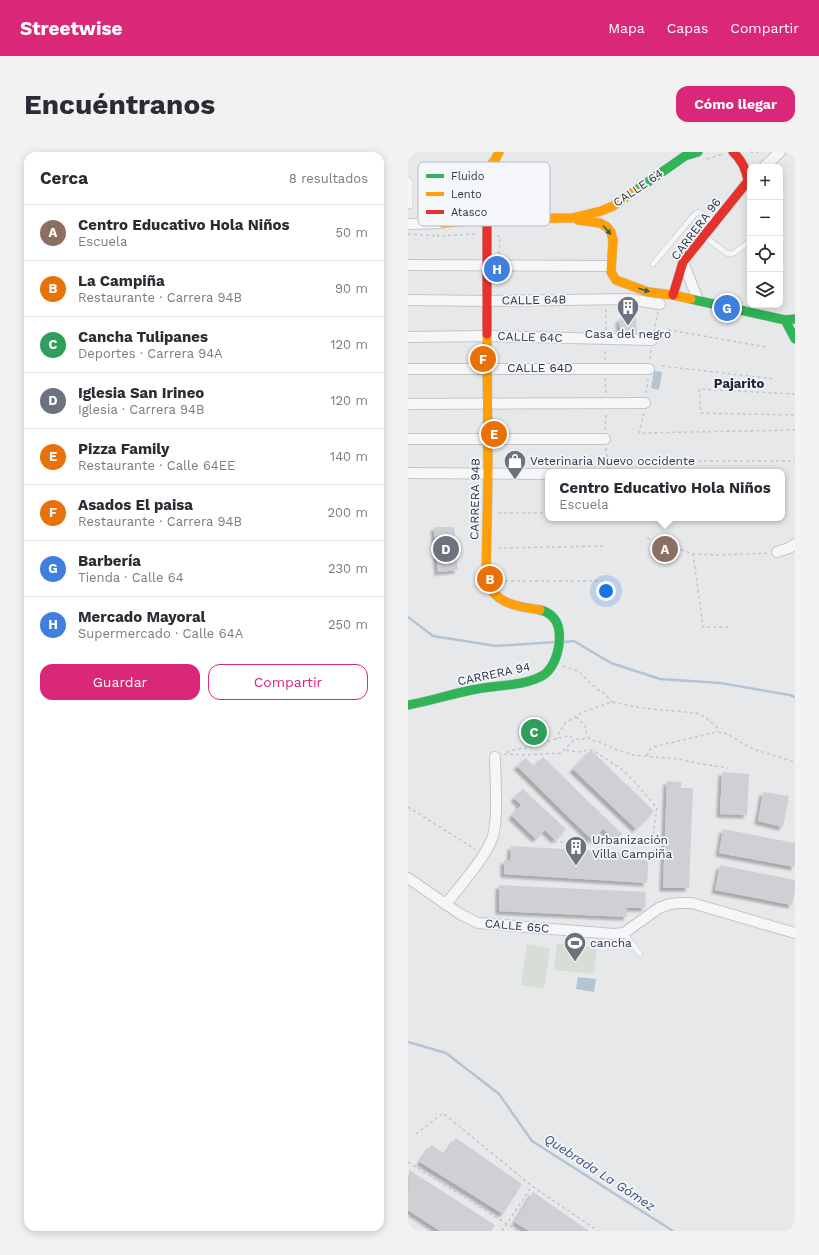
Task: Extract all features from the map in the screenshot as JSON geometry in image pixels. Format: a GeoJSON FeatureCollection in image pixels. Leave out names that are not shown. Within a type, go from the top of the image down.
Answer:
{"type":"FeatureCollection","features":[{"type":"Feature","properties":{"kind":"street"},"geometry":{"type":"LineString","coordinates":[[494,162],[500,152]]}},
{"type":"Feature","properties":{"kind":"street","name":"CALLE 64"},"geometry":{"type":"LineString","coordinates":[[550,218],[572,218],[601,211],[613,206],[685,156],[698,152]]}},
{"type":"Feature","properties":{"kind":"street"},"geometry":{"type":"LineString","coordinates":[[767,164],[780,152]]}},
{"type":"Feature","properties":{"kind":"street"},"geometry":{"type":"LineString","coordinates":[[729,153],[737,155],[746,168],[747,172]]}},
{"type":"Feature","properties":{"kind":"street","name":"CARRERA 96"},"geometry":{"type":"LineString","coordinates":[[673,295],[683,262],[747,183]]}},
{"type":"Feature","properties":{"kind":"street"},"geometry":{"type":"LineString","coordinates":[[572,218],[600,223],[607,227],[611,232],[613,240],[611,272],[616,280],[648,292],[698,300],[785,320],[795,319]]}},
{"type":"Feature","properties":{"kind":"street","name":"CALLE 64"},"geometry":{"type":"LineString","coordinates":[[408,224],[418,224]]}},
{"type":"Feature","properties":{"kind":"street","name":"CARRERA 94B"},"geometry":{"type":"LineString","coordinates":[[486,581],[486,513],[488,473],[487,226]]}},
{"type":"Feature","properties":{"kind":"street"},"geometry":{"type":"LineString","coordinates":[[683,262],[698,300]]}},
{"type":"Feature","properties":{"kind":"street"},"geometry":{"type":"LineString","coordinates":[[408,265],[606,266]]}},
{"type":"Feature","properties":{"kind":"street","name":"CALLE 64B"},"geometry":{"type":"LineString","coordinates":[[408,300],[487,301],[630,299],[660,304]]}},
{"type":"Feature","properties":{"kind":"street"},"geometry":{"type":"LineString","coordinates":[[785,320],[795,339]]}},
{"type":"Feature","properties":{"kind":"street","name":"CALLE 64C"},"geometry":{"type":"LineString","coordinates":[[408,336],[487,336],[652,340]]}},
{"type":"Feature","properties":{"kind":"street","name":"CALLE 64D"},"geometry":{"type":"LineString","coordinates":[[408,369],[649,369]]}},
{"type":"Feature","properties":{"kind":"street"},"geometry":{"type":"LineString","coordinates":[[408,404],[645,403]]}},
{"type":"Feature","properties":{"kind":"street"},"geometry":{"type":"LineString","coordinates":[[408,439],[605,439]]}},
{"type":"Feature","properties":{"kind":"street"},"geometry":{"type":"LineString","coordinates":[[408,474],[545,474]]}},
{"type":"Feature","properties":{"kind":"street"},"geometry":{"type":"LineString","coordinates":[[777,552],[789,548],[795,544]]}},
{"type":"Feature","properties":{"kind":"street"},"geometry":{"type":"LineString","coordinates":[[486,581],[496,595],[506,603],[516,607],[544,611],[554,618],[559,629],[557,653]]}},
{"type":"Feature","properties":{"kind":"street","name":"CARRERA 94"},"geometry":{"type":"LineString","coordinates":[[408,705],[539,677],[550,669],[557,653]]}},
{"type":"Feature","properties":{"kind":"street"},"geometry":{"type":"LineString","coordinates":[[446,904],[484,854],[492,839],[495,824],[495,757]]}},
{"type":"Feature","properties":{"kind":"street","name":"CALLE 65C"},"geometry":{"type":"LineString","coordinates":[[408,878],[460,914],[478,922],[614,934],[624,932]]}},
{"type":"Feature","properties":{"kind":"street"},"geometry":{"type":"LineString","coordinates":[[624,932],[659,908],[670,904],[692,903],[795,933]]}},
{"type":"Feature","properties":{"kind":"lane"},"geometry":{"type":"LineString","coordinates":[[408,180],[410,182],[410,206]]}},
{"type":"Feature","properties":{"kind":"lane"},"geometry":{"type":"LineString","coordinates":[[653,264],[695,214],[700,212],[715,223]]}},
{"type":"Feature","properties":{"kind":"lane"},"geometry":{"type":"LineString","coordinates":[[704,236],[728,254],[734,253],[747,243]]}},
{"type":"Feature","properties":{"kind":"lane"},"geometry":{"type":"LineString","coordinates":[[624,932],[640,954]]}},
{"type":"Feature","properties":{"kind":"path"},"geometry":{"type":"LineString","coordinates":[[704,160],[729,153]]}},
{"type":"Feature","properties":{"kind":"path"},"geometry":{"type":"LineString","coordinates":[[408,234],[438,236]]}},
{"type":"Feature","properties":{"kind":"path"},"geometry":{"type":"LineString","coordinates":[[668,330],[767,347]]}},
{"type":"Feature","properties":{"kind":"path"},"geometry":{"type":"LineString","coordinates":[[662,366],[775,379]]}},
{"type":"Feature","properties":{"kind":"path"},"geometry":{"type":"LineString","coordinates":[[795,394],[699,389],[702,413],[795,415]]}},
{"type":"Feature","properties":{"kind":"path"},"geometry":{"type":"LineString","coordinates":[[639,433],[795,430]]}},
{"type":"Feature","properties":{"kind":"path"},"geometry":{"type":"LineString","coordinates":[[638,461],[795,461]]}},
{"type":"Feature","properties":{"kind":"path"},"geometry":{"type":"LineString","coordinates":[[486,513],[545,513]]}},
{"type":"Feature","properties":{"kind":"path"},"geometry":{"type":"LineString","coordinates":[[647,538],[692,554],[737,555],[777,552]]}},
{"type":"Feature","properties":{"kind":"path"},"geometry":{"type":"LineString","coordinates":[[486,548],[604,546]]}},
{"type":"Feature","properties":{"kind":"path"},"geometry":{"type":"LineString","coordinates":[[692,554],[703,627],[731,627]]}},
{"type":"Feature","properties":{"kind":"path"},"geometry":{"type":"LineString","coordinates":[[486,581],[605,581]]}},
{"type":"Feature","properties":{"kind":"path"},"geometry":{"type":"LineString","coordinates":[[557,653],[563,666],[578,671],[597,689],[604,693],[612,702]]}},
{"type":"Feature","properties":{"kind":"path"},"geometry":{"type":"LineString","coordinates":[[555,740],[566,723],[576,716],[612,702],[642,708],[696,712],[705,717],[718,728],[717,732]]}},
{"type":"Feature","properties":{"kind":"path"},"geometry":{"type":"LineString","coordinates":[[576,716],[585,725],[587,737]]}},
{"type":"Feature","properties":{"kind":"path"},"geometry":{"type":"LineString","coordinates":[[647,756],[651,748],[717,732],[728,734],[756,750],[795,762]]}},
{"type":"Feature","properties":{"kind":"path"},"geometry":{"type":"LineString","coordinates":[[495,757],[510,751],[527,748],[562,737],[571,736],[572,742]]}},
{"type":"Feature","properties":{"kind":"path"},"geometry":{"type":"LineString","coordinates":[[507,753],[524,755],[561,753],[566,750],[575,738],[584,739],[587,737],[633,755],[679,759],[728,768]]}},
{"type":"Feature","properties":{"kind":"path"},"geometry":{"type":"LineString","coordinates":[[566,750],[579,752],[590,750],[594,751],[620,768],[634,781],[657,808],[652,841]]}},
{"type":"Feature","properties":{"kind":"path"},"geometry":{"type":"LineString","coordinates":[[408,807],[484,854]]}},
{"type":"Feature","properties":{"kind":"path"},"geometry":{"type":"LineString","coordinates":[[554,842],[629,843],[652,841],[663,849]]}},
{"type":"Feature","properties":{"kind":"path"},"geometry":{"type":"LineString","coordinates":[[416,1134],[443,1113],[532,1186],[598,1231]]}},
{"type":"Feature","properties":{"kind":"path"},"geometry":{"type":"LineString","coordinates":[[408,1162],[518,1231]]}},
{"type":"Feature","properties":{"kind":"path"},"geometry":{"type":"LineString","coordinates":[[502,1231],[532,1186]]}},
{"type":"Feature","properties":{"kind":"path"},"geometry":{"type":"LineString","coordinates":[[408,1215],[433,1231]]}},
{"type":"Feature","properties":{"kind":"shaded area"},"geometry":{"type":"Polygon","coordinates":[[[546,720],[550,734],[522,743],[518,729],[546,720]]]}},
{"type":"Feature","properties":{"kind":"shaded area","name":"cancha"},"geometry":{"type":"Polygon","coordinates":[[[557,943],[597,948],[594,974],[554,970],[557,943]]]}},
{"type":"Feature","properties":{"kind":"shaded area"},"geometry":{"type":"Polygon","coordinates":[[[527,944],[550,948],[544,989],[521,985],[527,944]]]}},
{"type":"Feature","properties":{"kind":"water"},"geometry":{"type":"Polygon","coordinates":[[[654,371],[662,372],[659,390],[651,388],[654,371]]]}},
{"type":"Feature","properties":{"kind":"water"},"geometry":{"type":"Polygon","coordinates":[[[578,977],[596,979],[594,992],[576,989],[578,977]]]}},
{"type":"Feature","properties":{"kind":"building","name":"Casa del negro"},"geometry":{"type":"Polygon","coordinates":[[[636,317],[637,336],[621,337],[619,319],[636,317]]]}},
{"type":"Feature","properties":{"kind":"building"},"geometry":{"type":"Polygon","coordinates":[[[434,527],[454,527],[458,570],[438,572],[434,527]]]}},
{"type":"Feature","properties":{"kind":"building","name":"Urbanización Villa Campiña"},"geometry":{"type":"Polygon","coordinates":[[[591,750],[654,811],[636,829],[573,769],[591,750]]]}},
{"type":"Feature","properties":{"kind":"building","name":"Urbanización Villa Campiña"},"geometry":{"type":"Polygon","coordinates":[[[543,757],[622,834],[615,841],[603,829],[592,840],[517,766],[526,758],[534,766],[543,757]]]}},
{"type":"Feature","properties":{"kind":"building"},"geometry":{"type":"Polygon","coordinates":[[[722,772],[749,774],[747,815],[720,814],[722,772]]]}},
{"type":"Feature","properties":{"kind":"building","name":"Urbanización Villa Campiña"},"geometry":{"type":"Polygon","coordinates":[[[667,781],[681,782],[681,788],[693,788],[689,888],[663,888],[667,781]]]}},
{"type":"Feature","properties":{"kind":"building","name":"Urbanización Villa Campiña"},"geometry":{"type":"Polygon","coordinates":[[[523,789],[566,829],[555,840],[545,830],[536,839],[512,816],[521,805],[514,798],[523,789]]]}},
{"type":"Feature","properties":{"kind":"building"},"geometry":{"type":"Polygon","coordinates":[[[763,792],[789,796],[783,827],[758,821],[763,792]]]}},
{"type":"Feature","properties":{"kind":"building"},"geometry":{"type":"Polygon","coordinates":[[[723,829],[795,843],[795,867],[719,853],[723,829]]]}},
{"type":"Feature","properties":{"kind":"building","name":"Urbanización Villa Campiña"},"geometry":{"type":"Polygon","coordinates":[[[511,846],[649,854],[647,883],[504,874],[504,860],[510,861],[511,846]]]}},
{"type":"Feature","properties":{"kind":"building"},"geometry":{"type":"Polygon","coordinates":[[[720,865],[795,880],[795,891],[792,905],[715,890],[720,865]]]}},
{"type":"Feature","properties":{"kind":"building","name":"Urbanización Villa Campiña"},"geometry":{"type":"Polygon","coordinates":[[[499,885],[646,892],[645,908],[627,908],[627,917],[499,911],[499,885]]]}},
{"type":"Feature","properties":{"kind":"building"},"geometry":{"type":"Polygon","coordinates":[[[456,1138],[522,1184],[503,1214],[420,1162],[431,1145],[445,1154],[456,1138]]]}},
{"type":"Feature","properties":{"kind":"building"},"geometry":{"type":"Polygon","coordinates":[[[409,1170],[495,1225],[491,1231],[440,1231],[408,1210],[409,1170]]]}},
{"type":"Feature","properties":{"kind":"building"},"geometry":{"type":"Polygon","coordinates":[[[533,1192],[589,1231],[529,1231],[515,1222],[533,1192]]]}},
{"type":"Feature","properties":{"kind":"waterway"},"geometry":{"type":"LineString","coordinates":[[408,617],[433,636],[496,646],[555,642]]}},
{"type":"Feature","properties":{"kind":"waterway"},"geometry":{"type":"LineString","coordinates":[[564,642],[574,641],[611,663],[660,679],[720,683],[795,697]]}},
{"type":"Feature","properties":{"kind":"waterway","name":"Quebrada La Gómez"},"geometry":{"type":"LineString","coordinates":[[408,1042],[446,1053],[499,1094],[532,1141],[673,1231]]}},
{"type":"Feature","properties":{"kind":"traffic: fast"},"geometry":{"type":"LineString","coordinates":[[635,191],[685,156],[698,152]]}},
{"type":"Feature","properties":{"kind":"traffic: fast"},"geometry":{"type":"LineString","coordinates":[[691,299],[785,320],[795,319]]}},
{"type":"Feature","properties":{"kind":"traffic: fast"},"geometry":{"type":"LineString","coordinates":[[785,320],[795,339]]}},
{"type":"Feature","properties":{"kind":"traffic: fast"},"geometry":{"type":"LineString","coordinates":[[408,705],[468,691],[530,681],[545,674],[549,670],[557,654],[559,631],[557,623],[553,617],[540,610]]}},
{"type":"Feature","properties":{"kind":"traffic: slow"},"geometry":{"type":"LineString","coordinates":[[493,162],[499,152]]}},
{"type":"Feature","properties":{"kind":"traffic: slow"},"geometry":{"type":"LineString","coordinates":[[550,218],[572,218],[601,211],[613,206],[635,191]]}},
{"type":"Feature","properties":{"kind":"traffic: slow"},"geometry":{"type":"LineString","coordinates":[[578,220],[600,223],[607,227],[611,232],[613,240],[611,272],[616,280],[648,292],[691,299]]}},
{"type":"Feature","properties":{"kind":"traffic: slow"},"geometry":{"type":"LineString","coordinates":[[487,334],[488,473],[486,579],[490,588],[501,599],[515,605],[540,610]]}},
{"type":"Feature","properties":{"kind":"traffic: jam"},"geometry":{"type":"LineString","coordinates":[[673,295],[683,262],[748,181],[743,165],[733,152]]}},
{"type":"Feature","properties":{"kind":"traffic: jam"},"geometry":{"type":"LineString","coordinates":[[487,226],[487,334]]}},
{"type":"Feature","properties":{"kind":"place","name":"Mercado Mayoral"},"geometry":{"type":"Point","coordinates":[497,269]}},
{"type":"Feature","properties":{"kind":"place","name":"Barbería"},"geometry":{"type":"Point","coordinates":[727,308]}},
{"type":"Feature","properties":{"kind":"place","name":"Casa del negro"},"geometry":{"type":"Point","coordinates":[628,326]}},
{"type":"Feature","properties":{"kind":"place","name":"Asados El paisa"},"geometry":{"type":"Point","coordinates":[483,359]}},
{"type":"Feature","properties":{"kind":"place","name":"Pizza Family"},"geometry":{"type":"Point","coordinates":[494,434]}},
{"type":"Feature","properties":{"kind":"place","name":"Veterinaria Nuevo occidente"},"geometry":{"type":"Point","coordinates":[515,480]}},
{"type":"Feature","properties":{"kind":"place","name":"Iglesia San Irineo"},"geometry":{"type":"Point","coordinates":[446,549]}},
{"type":"Feature","properties":{"kind":"place","name":"Centro Educativo Hola Niños"},"geometry":{"type":"Point","coordinates":[665,549]}},
{"type":"Feature","properties":{"kind":"place","name":"La Campiña"},"geometry":{"type":"Point","coordinates":[490,579]}},
{"type":"Feature","properties":{"kind":"place","name":"Cancha Tulipanes"},"geometry":{"type":"Point","coordinates":[534,732]}},
{"type":"Feature","properties":{"kind":"place","name":"Urbanización Villa Campiña"},"geometry":{"type":"Point","coordinates":[576,866]}},
{"type":"Feature","properties":{"kind":"place","name":"cancha"},"geometry":{"type":"Point","coordinates":[575,962]}},
{"type":"Feature","properties":{"kind":"district","name":"Pajarito"},"geometry":{"type":"Point","coordinates":[739,383]}}]}
